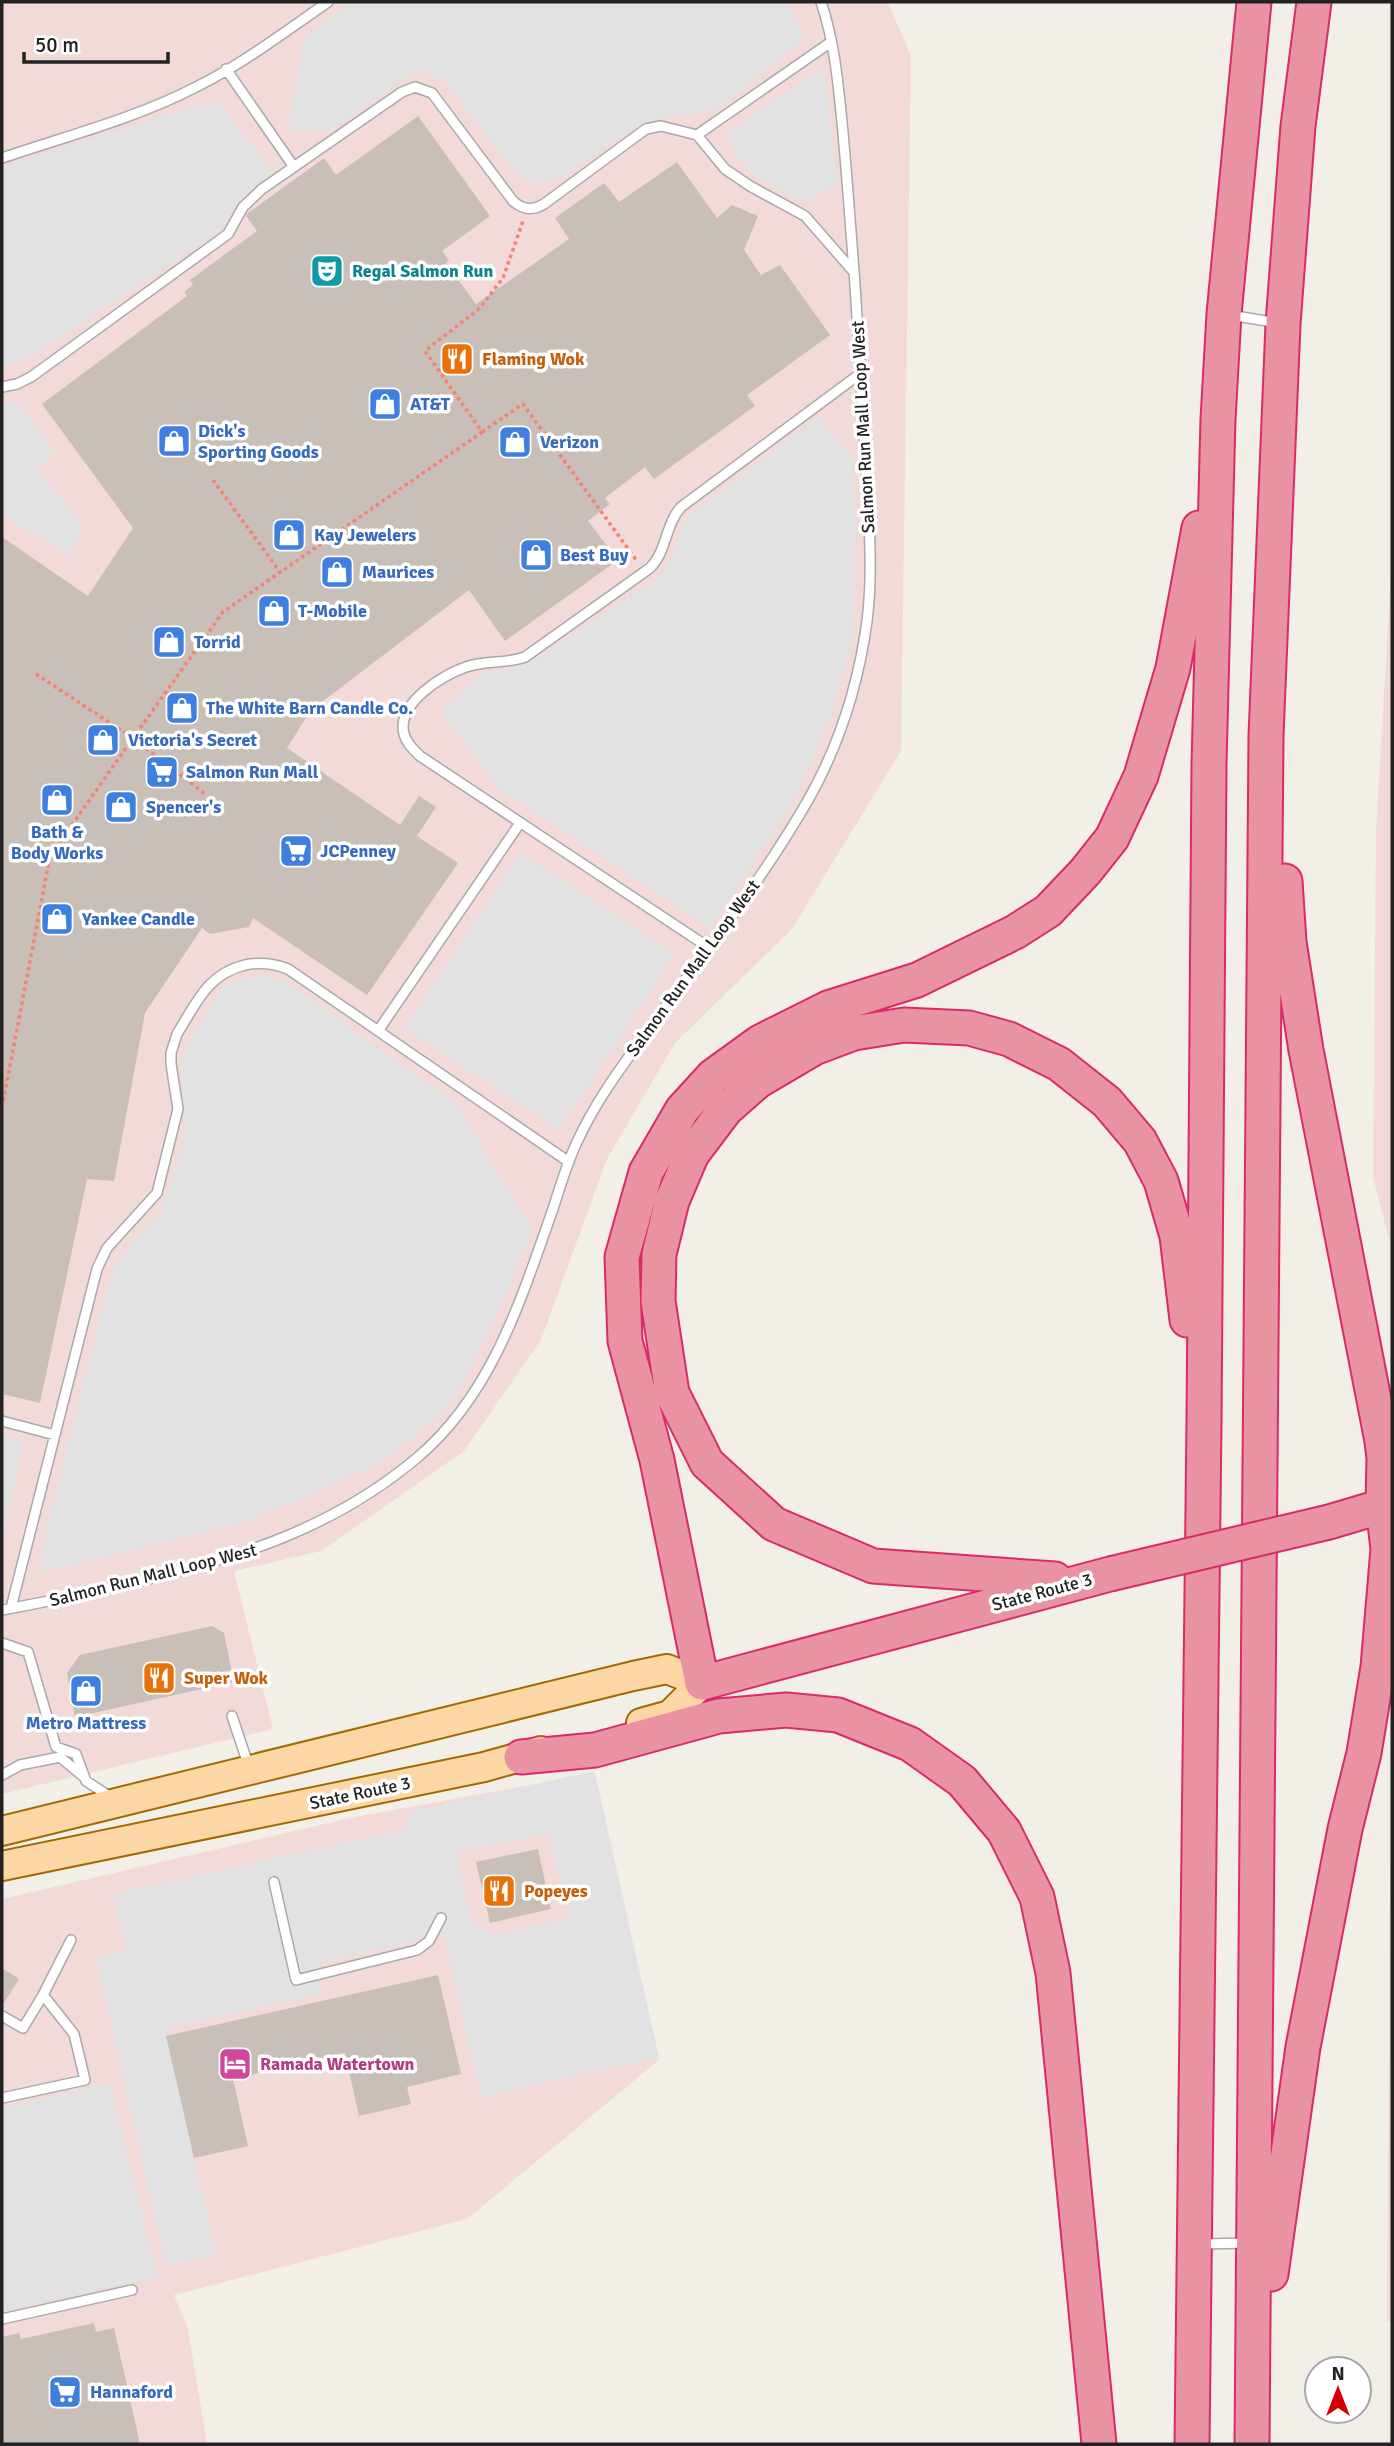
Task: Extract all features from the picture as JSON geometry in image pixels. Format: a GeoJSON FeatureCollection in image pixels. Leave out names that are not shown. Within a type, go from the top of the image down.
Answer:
{"type":"FeatureCollection","features":[{"type":"Feature","properties":{"kind":"highway"},"geometry":{"type":"LineString","coordinates":[[1192,2444],[1209,764],[1224,314],[1254,2]]}},
{"type":"Feature","properties":{"kind":"highway"},"geometry":{"type":"LineString","coordinates":[[1252,2444],[1266,736],[1283,324],[1298,126],[1314,2]]}},
{"type":"Feature","properties":{"kind":"highway"},"geometry":{"type":"LineString","coordinates":[[702,1682],[656,1460],[625,1341],[622,1257],[646,1172],[682,1110],[713,1076],[760,1042],[828,1008],[916,980],[1015,932],[1048,911],[1086,872],[1112,838],[1141,776],[1173,668],[1219,419]]}},
{"type":"Feature","properties":{"kind":"highway"},"geometry":{"type":"LineString","coordinates":[[1253,2408],[1303,2047],[1345,1829],[1364,1753],[1378,1667],[1389,1505],[1382,1441],[1309,1064],[1289,942],[1281,812],[1276,444]]}},
{"type":"Feature","properties":{"kind":"highway"},"geometry":{"type":"LineString","coordinates":[[1096,1578],[873,1566],[774,1524],[707,1463],[672,1393],[658,1301],[659,1254],[672,1200],[692,1154],[726,1109],[758,1081],[814,1048],[854,1033],[904,1025],[969,1028],[1009,1039],[1059,1064],[1107,1102],[1140,1142],[1161,1181],[1177,1236],[1204,1423]]}},
{"type":"Feature","properties":{"kind":"highway","name":"State Route 3"},"geometry":{"type":"LineString","coordinates":[[702,1682],[1096,1578],[1389,1505]]}},
{"type":"Feature","properties":{"kind":"highway"},"geometry":{"type":"LineString","coordinates":[[521,1757],[595,1750],[719,1716],[786,1710],[838,1715],[910,1744],[962,1781],[1004,1831],[1037,1897],[1054,1973],[1099,2444]]}},
{"type":"Feature","properties":{"kind":"main road"},"geometry":{"type":"LineString","coordinates":[[2,1831],[667,1669],[702,1682]]}},
{"type":"Feature","properties":{"kind":"main road","name":"State Route 3"},"geometry":{"type":"LineString","coordinates":[[2,1866],[484,1768],[670,1715],[702,1682]]}},
{"type":"Feature","properties":{"kind":"lane"},"geometry":{"type":"LineString","coordinates":[[2,158],[134,113],[197,86],[274,40],[328,2]]}},
{"type":"Feature","properties":{"kind":"lane","name":"Salmon Run Mall Loop West"},"geometry":{"type":"LineString","coordinates":[[7,1609],[192,1569],[270,1544],[317,1524],[390,1480],[424,1452],[470,1401],[491,1367],[517,1310],[577,1142],[607,1087],[776,854],[813,792],[844,720],[854,686],[865,634],[870,586],[861,373],[842,125],[837,72],[821,2]]}},
{"type":"Feature","properties":{"kind":"lane"},"geometry":{"type":"LineString","coordinates":[[697,135],[831,43]]}},
{"type":"Feature","properties":{"kind":"lane"},"geometry":{"type":"LineString","coordinates":[[226,69],[294,167]]}},
{"type":"Feature","properties":{"kind":"lane"},"geometry":{"type":"LineString","coordinates":[[2,387],[31,377],[178,272],[228,234],[249,202],[262,189],[402,92],[415,87],[424,88],[437,98],[513,201],[527,209],[538,208],[652,126],[670,128],[697,135],[725,169],[805,216],[854,272]]}},
{"type":"Feature","properties":{"kind":"lane"},"geometry":{"type":"LineString","coordinates":[[1224,314],[1283,324]]}},
{"type":"Feature","properties":{"kind":"lane"},"geometry":{"type":"LineString","coordinates":[[708,947],[420,756],[404,735],[407,710],[424,692],[466,667],[525,657],[645,571],[658,560],[669,527],[681,507],[861,373]]}},
{"type":"Feature","properties":{"kind":"lane"},"geometry":{"type":"LineString","coordinates":[[378,1031],[520,823]]}},
{"type":"Feature","properties":{"kind":"lane"},"geometry":{"type":"LineString","coordinates":[[7,1609],[102,1257],[114,1239],[158,1193],[178,1109],[171,1064],[172,1044],[209,984],[223,972],[261,963],[279,966],[569,1162]]}},
{"type":"Feature","properties":{"kind":"lane"},"geometry":{"type":"LineString","coordinates":[[2,1421],[55,1435]]}},
{"type":"Feature","properties":{"kind":"lane"},"geometry":{"type":"LineString","coordinates":[[2,1643],[28,1652],[56,1747],[76,1754],[86,1779]]}},
{"type":"Feature","properties":{"kind":"lane"},"geometry":{"type":"LineString","coordinates":[[232,1716],[250,1770]]}},
{"type":"Feature","properties":{"kind":"lane"},"geometry":{"type":"LineString","coordinates":[[2,1763],[5,1766],[20,1765],[60,1757],[118,1803]]}},
{"type":"Feature","properties":{"kind":"lane"},"geometry":{"type":"LineString","coordinates":[[2,1775],[20,1765]]}},
{"type":"Feature","properties":{"kind":"lane"},"geometry":{"type":"LineString","coordinates":[[274,1882],[296,1980],[417,1950],[429,1941],[441,1918]]}},
{"type":"Feature","properties":{"kind":"lane"},"geometry":{"type":"LineString","coordinates":[[2,2016],[23,2028],[71,1940]]}},
{"type":"Feature","properties":{"kind":"lane"},"geometry":{"type":"LineString","coordinates":[[2,2098],[85,2080],[75,2034],[43,1995]]}},
{"type":"Feature","properties":{"kind":"lane"},"geometry":{"type":"LineString","coordinates":[[1195,2244],[1254,2243]]}},
{"type":"Feature","properties":{"kind":"lane"},"geometry":{"type":"LineString","coordinates":[[2,2319],[132,2290]]}},
{"type":"Feature","properties":{"kind":"path"},"geometry":{"type":"LineString","coordinates":[[482,432],[425,351],[480,308],[503,278],[527,209]]}},
{"type":"Feature","properties":{"kind":"path"},"geometry":{"type":"LineString","coordinates":[[2,1108],[50,856],[223,612],[523,404],[645,571]]}},
{"type":"Feature","properties":{"kind":"path"},"geometry":{"type":"LineString","coordinates":[[213,480],[280,572]]}},
{"type":"Feature","properties":{"kind":"path"},"geometry":{"type":"LineString","coordinates":[[36,674],[133,738],[205,794]]}},
{"type":"Feature","properties":{"kind":"shaded area","name":"Salmon Run Mall"},"geometry":{"type":"Polygon","coordinates":[[[2,2],[888,2],[911,56],[901,751],[792,929],[675,1043],[607,1159],[541,1340],[464,1451],[321,1551],[234,1571],[273,1729],[2,1794],[2,2]]]}},
{"type":"Feature","properties":{"kind":"shaded area"},"geometry":{"type":"Polygon","coordinates":[[[352,2],[789,2],[804,39],[717,109],[690,116],[668,115],[640,124],[556,180],[537,184],[519,177],[446,82],[424,72],[410,74],[329,132],[288,130],[304,38],[352,2]]]}},
{"type":"Feature","properties":{"kind":"shaded area"},"geometry":{"type":"Polygon","coordinates":[[[824,66],[837,183],[806,204],[748,171],[725,135],[824,66]]]}},
{"type":"Feature","properties":{"kind":"shaded area"},"geometry":{"type":"Polygon","coordinates":[[[217,99],[272,172],[233,206],[224,228],[27,359],[2,366],[2,167],[217,99]]]}},
{"type":"Feature","properties":{"kind":"shaded area"},"geometry":{"type":"Polygon","coordinates":[[[2,404],[19,404],[56,453],[37,468],[84,528],[68,556],[2,515],[2,404]]]}},
{"type":"Feature","properties":{"kind":"shaded area"},"geometry":{"type":"Polygon","coordinates":[[[819,416],[852,460],[856,520],[855,602],[849,653],[830,720],[793,802],[710,928],[499,789],[440,711],[479,675],[528,664],[661,577],[688,517],[819,416]]]}},
{"type":"Feature","properties":{"kind":"shaded area"},"geometry":{"type":"Polygon","coordinates":[[[1392,554],[1392,1251],[1373,1178],[1376,832],[1392,554]]]}},
{"type":"Feature","properties":{"kind":"shaded area"},"geometry":{"type":"Polygon","coordinates":[[[520,853],[675,955],[559,1130],[404,1027],[520,853]]]}},
{"type":"Feature","properties":{"kind":"shaded area"},"geometry":{"type":"Polygon","coordinates":[[[258,975],[284,981],[455,1103],[532,1228],[506,1295],[456,1397],[379,1464],[248,1522],[39,1573],[48,1521],[111,1274],[123,1254],[161,1213],[185,1137],[181,1057],[223,986],[258,975]]]}},
{"type":"Feature","properties":{"kind":"shaded area"},"geometry":{"type":"Polygon","coordinates":[[[2,1435],[23,1443],[2,1542],[2,1435]]]}},
{"type":"Feature","properties":{"kind":"shaded area"},"geometry":{"type":"Polygon","coordinates":[[[594,1771],[659,2057],[481,2097],[444,1935],[316,1963],[323,1993],[165,2029],[216,2255],[166,2266],[96,1958],[126,1951],[113,1894],[410,1828],[407,1813],[594,1771]],[[548,1833],[456,1853],[471,1920],[494,1935],[568,1918],[548,1833]]]}},
{"type":"Feature","properties":{"kind":"shaded area"},"geometry":{"type":"Polygon","coordinates":[[[595,1773],[659,2060],[467,2219],[174,2295],[188,2329],[207,2444],[2,2444],[2,1899],[350,1818],[595,1773]]]}},
{"type":"Feature","properties":{"kind":"shaded area"},"geometry":{"type":"Polygon","coordinates":[[[1392,1856],[1392,2321],[1387,2321],[1390,1864],[1392,1856]]]}},
{"type":"Feature","properties":{"kind":"shaded area"},"geometry":{"type":"Polygon","coordinates":[[[109,2083],[158,2277],[2,2311],[2,2109],[109,2083]]]}},
{"type":"Feature","properties":{"kind":"building","name":"Salmon Run Mall"},"geometry":{"type":"Polygon","coordinates":[[[418,116],[490,216],[442,251],[449,260],[446,263],[476,304],[569,239],[555,218],[604,183],[619,202],[677,162],[717,218],[732,205],[758,216],[744,250],[761,275],[780,265],[830,335],[747,395],[755,406],[654,479],[645,467],[605,498],[610,504],[588,521],[618,560],[505,641],[469,590],[310,711],[287,748],[400,825],[419,796],[436,807],[417,836],[458,863],[367,995],[253,918],[249,927],[210,934],[202,928],[145,1013],[114,1181],[87,1179],[40,1403],[2,1394],[2,537],[88,596],[133,528],[42,404],[187,296],[184,292],[193,285],[190,280],[257,231],[246,216],[248,213],[324,158],[336,175],[418,116]]]}},
{"type":"Feature","properties":{"kind":"building"},"geometry":{"type":"Polygon","coordinates":[[[212,1626],[224,1633],[234,1682],[75,1717],[67,1673],[80,1655],[212,1626]]]}},
{"type":"Feature","properties":{"kind":"building"},"geometry":{"type":"Polygon","coordinates":[[[538,1849],[551,1909],[490,1923],[476,1862],[538,1849]]]}},
{"type":"Feature","properties":{"kind":"building"},"geometry":{"type":"Polygon","coordinates":[[[2,1968],[19,1979],[2,2006],[2,1968]]]}},
{"type":"Feature","properties":{"kind":"building","name":"Ramada Watertown"},"geometry":{"type":"Polygon","coordinates":[[[438,1975],[461,2074],[407,2087],[411,2104],[359,2116],[345,2053],[233,2079],[248,2146],[194,2158],[166,2036],[438,1975]]]}},
{"type":"Feature","properties":{"kind":"building","name":"Hannaford"},"geometry":{"type":"Polygon","coordinates":[[[94,2323],[96,2332],[114,2328],[140,2444],[2,2444],[2,2337],[19,2333],[21,2339],[94,2323]]]}},
{"type":"Feature","properties":{"kind":"place","name":"Regal Salmon Run"},"geometry":{"type":"Point","coordinates":[327,271]}},
{"type":"Feature","properties":{"kind":"place","name":"Flaming Wok"},"geometry":{"type":"Point","coordinates":[457,359]}},
{"type":"Feature","properties":{"kind":"place","name":"AT&T"},"geometry":{"type":"Point","coordinates":[385,404]}},
{"type":"Feature","properties":{"kind":"place","name":"Dick's Sporting Goods"},"geometry":{"type":"Point","coordinates":[174,441]}},
{"type":"Feature","properties":{"kind":"place","name":"Verizon"},"geometry":{"type":"Point","coordinates":[515,442]}},
{"type":"Feature","properties":{"kind":"place","name":"Kay Jewelers"},"geometry":{"type":"Point","coordinates":[289,535]}},
{"type":"Feature","properties":{"kind":"place","name":"Best Buy"},"geometry":{"type":"Point","coordinates":[536,555]}},
{"type":"Feature","properties":{"kind":"place","name":"Maurices"},"geometry":{"type":"Point","coordinates":[337,572]}},
{"type":"Feature","properties":{"kind":"place","name":"T-Mobile"},"geometry":{"type":"Point","coordinates":[274,611]}},
{"type":"Feature","properties":{"kind":"place","name":"Torrid"},"geometry":{"type":"Point","coordinates":[169,642]}},
{"type":"Feature","properties":{"kind":"place","name":"The White Barn Candle Co."},"geometry":{"type":"Point","coordinates":[182,708]}},
{"type":"Feature","properties":{"kind":"place","name":"Victoria's Secret"},"geometry":{"type":"Point","coordinates":[103,740]}},
{"type":"Feature","properties":{"kind":"place","name":"Salmon Run Mall"},"geometry":{"type":"Point","coordinates":[162,772]}},
{"type":"Feature","properties":{"kind":"place","name":"Bath & Body Works"},"geometry":{"type":"Point","coordinates":[57,800]}},
{"type":"Feature","properties":{"kind":"place","name":"Spencer's"},"geometry":{"type":"Point","coordinates":[121,807]}},
{"type":"Feature","properties":{"kind":"place","name":"JCPenney"},"geometry":{"type":"Point","coordinates":[296,851]}},
{"type":"Feature","properties":{"kind":"place","name":"Yankee Candle"},"geometry":{"type":"Point","coordinates":[57,919]}},
{"type":"Feature","properties":{"kind":"place","name":"Super Wok"},"geometry":{"type":"Point","coordinates":[159,1678]}},
{"type":"Feature","properties":{"kind":"place","name":"Metro Mattress"},"geometry":{"type":"Point","coordinates":[86,1691]}},
{"type":"Feature","properties":{"kind":"place","name":"Popeyes"},"geometry":{"type":"Point","coordinates":[499,1891]}},
{"type":"Feature","properties":{"kind":"place","name":"Ramada Watertown"},"geometry":{"type":"Point","coordinates":[235,2064]}},
{"type":"Feature","properties":{"kind":"place","name":"Hannaford"},"geometry":{"type":"Point","coordinates":[65,2392]}}]}
